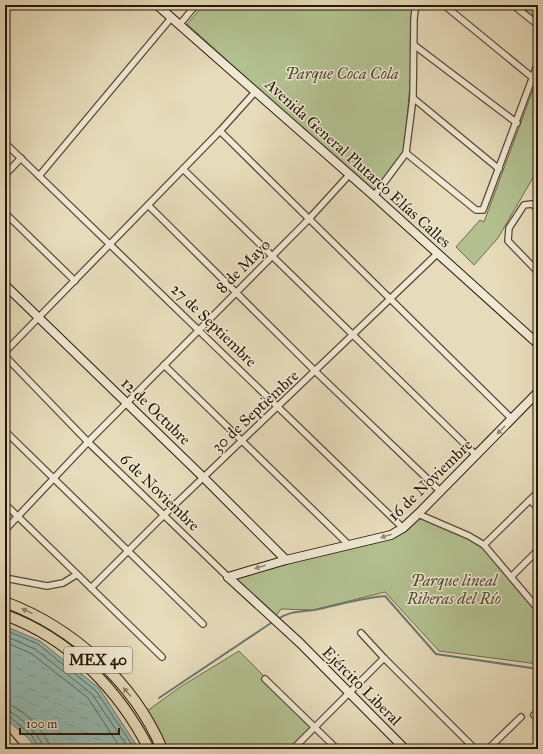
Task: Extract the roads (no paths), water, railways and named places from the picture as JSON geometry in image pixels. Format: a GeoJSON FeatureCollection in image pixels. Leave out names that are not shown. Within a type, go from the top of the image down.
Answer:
{"type":"FeatureCollection","features":[{"type":"Feature","properties":{"kind":"highway","name":"MEX 40"},"geometry":{"type":"LineString","coordinates":[[5,602],[42,619],[62,631],[114,676],[132,698],[147,720],[162,749]]}},
{"type":"Feature","properties":{"kind":"highway","name":"MEX 40"},"geometry":{"type":"LineString","coordinates":[[5,615],[40,632],[70,652],[88,668],[122,704],[137,725],[150,749]]}},
{"type":"Feature","properties":{"kind":"highway"},"geometry":{"type":"LineString","coordinates":[[5,736],[16,749]]}},
{"type":"Feature","properties":{"kind":"street","name":"Avenida General Plutarco Elías Calles"},"geometry":{"type":"LineString","coordinates":[[157,5],[256,91],[538,344]]}},
{"type":"Feature","properties":{"kind":"street"},"geometry":{"type":"LineString","coordinates":[[180,24],[196,5]]}},
{"type":"Feature","properties":{"kind":"street"},"geometry":{"type":"LineString","coordinates":[[374,196],[406,153],[414,98],[414,19],[415,10],[419,5]]}},
{"type":"Feature","properties":{"kind":"street"},"geometry":{"type":"LineString","coordinates":[[444,5],[532,78]]}},
{"type":"Feature","properties":{"kind":"street"},"geometry":{"type":"LineString","coordinates":[[513,5],[538,25]]}},
{"type":"Feature","properties":{"kind":"street"},"geometry":{"type":"LineString","coordinates":[[39,176],[172,17]]}},
{"type":"Feature","properties":{"kind":"street"},"geometry":{"type":"LineString","coordinates":[[414,45],[516,123]]}},
{"type":"Feature","properties":{"kind":"street"},"geometry":{"type":"LineString","coordinates":[[406,153],[476,210],[480,211],[485,208],[538,63]]}},
{"type":"Feature","properties":{"kind":"street"},"geometry":{"type":"LineString","coordinates":[[5,352],[220,131],[256,91]]}},
{"type":"Feature","properties":{"kind":"street"},"geometry":{"type":"LineString","coordinates":[[414,98],[499,169]]}},
{"type":"Feature","properties":{"kind":"street"},"geometry":{"type":"LineString","coordinates":[[220,131],[389,300],[512,419]]}},
{"type":"Feature","properties":{"kind":"street","name":"27 de Septiembre"},"geometry":{"type":"LineString","coordinates":[[5,143],[200,329],[403,528]]}},
{"type":"Feature","properties":{"kind":"street"},"geometry":{"type":"LineString","coordinates":[[5,175],[20,158]]}},
{"type":"Feature","properties":{"kind":"street"},"geometry":{"type":"LineString","coordinates":[[183,169],[352,336],[476,455]]}},
{"type":"Feature","properties":{"kind":"street","name":"8 de Mayo"},"geometry":{"type":"LineString","coordinates":[[5,530],[88,442],[308,220],[349,175]]}},
{"type":"Feature","properties":{"kind":"street"},"geometry":{"type":"LineString","coordinates":[[538,209],[532,204],[526,204],[520,210],[509,228],[508,241],[538,272]]}},
{"type":"Feature","properties":{"kind":"street"},"geometry":{"type":"LineString","coordinates":[[148,205],[235,293],[440,491]]}},
{"type":"Feature","properties":{"kind":"street"},"geometry":{"type":"LineString","coordinates":[[5,213],[75,281]]}},
{"type":"Feature","properties":{"kind":"street","name":"30 de Septiembre"},"geometry":{"type":"LineString","coordinates":[[91,588],[203,477],[438,253]]}},
{"type":"Feature","properties":{"kind":"street","name":"12 de Octubre"},"geometry":{"type":"LineString","coordinates":[[5,285],[203,477],[286,560]]}},
{"type":"Feature","properties":{"kind":"street","name":"6 de Noviembre"},"geometry":{"type":"LineString","coordinates":[[5,356],[88,442],[163,516],[300,643]]}},
{"type":"Feature","properties":{"kind":"street"},"geometry":{"type":"LineString","coordinates":[[164,365],[243,440],[349,545]]}},
{"type":"Feature","properties":{"kind":"street","name":"16 de Noviembre"},"geometry":{"type":"LineString","coordinates":[[228,577],[286,560],[390,535],[403,528],[538,392]]}},
{"type":"Feature","properties":{"kind":"street"},"geometry":{"type":"LineString","coordinates":[[5,431],[203,624]]}},
{"type":"Feature","properties":{"kind":"street"},"geometry":{"type":"LineString","coordinates":[[484,545],[538,492]]}},
{"type":"Feature","properties":{"kind":"street"},"geometry":{"type":"LineString","coordinates":[[530,500],[538,508]]}},
{"type":"Feature","properties":{"kind":"street"},"geometry":{"type":"LineString","coordinates":[[5,504],[76,575],[162,657]]}},
{"type":"Feature","properties":{"kind":"street"},"geometry":{"type":"LineString","coordinates":[[418,514],[469,536],[484,545],[538,609]]}},
{"type":"Feature","properties":{"kind":"street"},"geometry":{"type":"LineString","coordinates":[[511,577],[538,550]]}},
{"type":"Feature","properties":{"kind":"street"},"geometry":{"type":"LineString","coordinates":[[5,578],[36,584],[56,585],[76,575]]}},
{"type":"Feature","properties":{"kind":"street"},"geometry":{"type":"LineString","coordinates":[[361,633],[475,749]]}},
{"type":"Feature","properties":{"kind":"street","name":"Ejército Liberal"},"geometry":{"type":"LineString","coordinates":[[300,643],[405,749]]}},
{"type":"Feature","properties":{"kind":"street"},"geometry":{"type":"LineString","coordinates":[[293,749],[350,694],[384,658]]}},
{"type":"Feature","properties":{"kind":"street"},"geometry":{"type":"LineString","coordinates":[[265,679],[337,749]]}},
{"type":"Feature","properties":{"kind":"street"},"geometry":{"type":"LineString","coordinates":[[488,749],[521,717]]}},
{"type":"Feature","properties":{"kind":"water"},"geometry":{"type":"Polygon","coordinates":[[[5,626],[40,641],[99,688],[139,749],[36,749],[29,739],[5,718],[5,626]]]}},
{"type":"Feature","properties":{"kind":"waterway"},"geometry":{"type":"LineString","coordinates":[[278,619],[291,613],[385,596],[436,654],[538,669]]}},
{"type":"Feature","properties":{"kind":"waterway"},"geometry":{"type":"LineString","coordinates":[[159,698],[274,621]]}},
{"type":"Feature","properties":{"kind":"park label","name":"Parque Coca Cola"},"geometry":{"type":"Point","coordinates":[342,73]}},
{"type":"Feature","properties":{"kind":"park label","name":"Parque lineal Riberas del Río"},"geometry":{"type":"Point","coordinates":[454,589]}}]}
